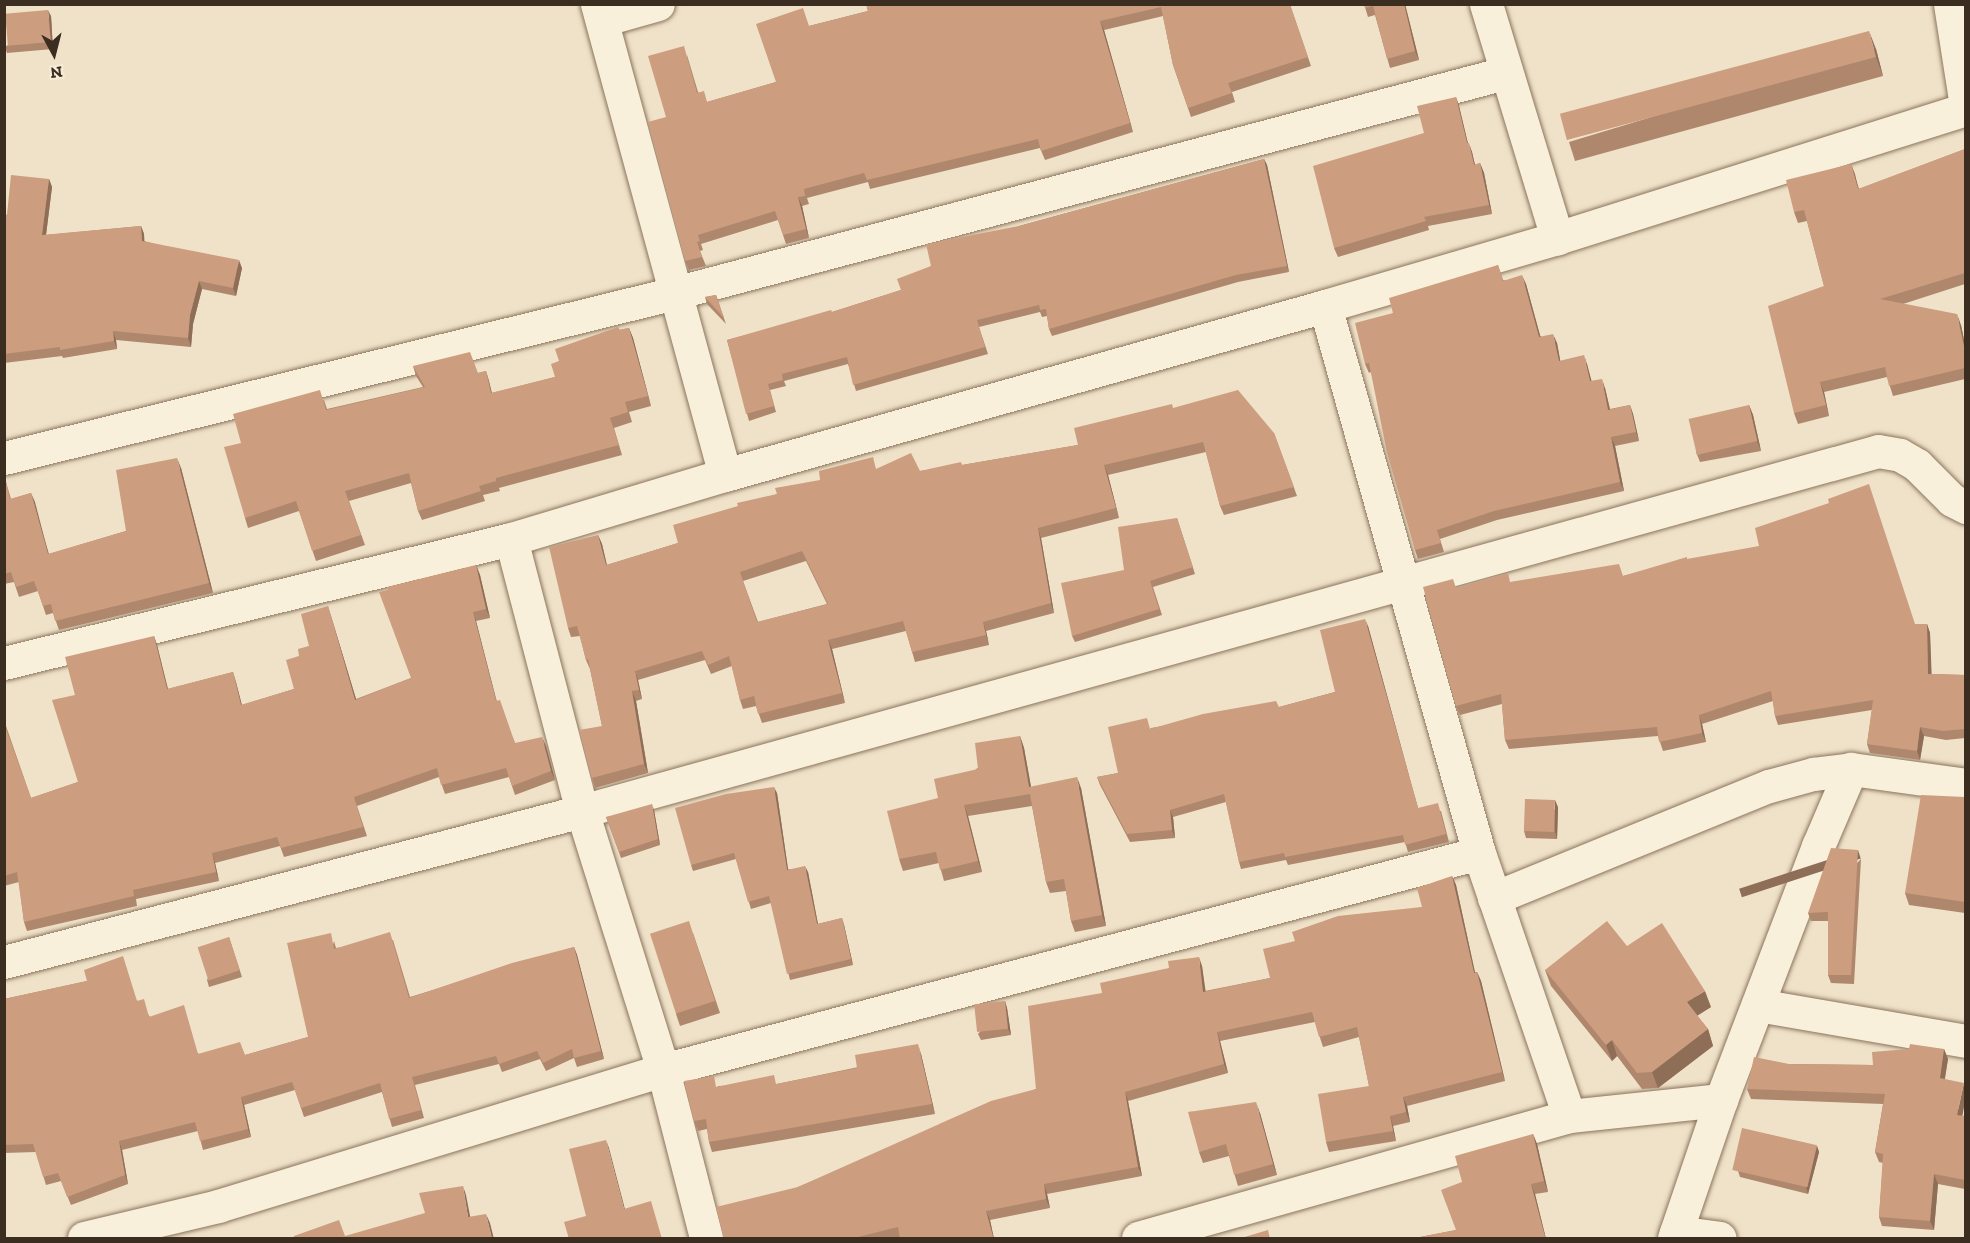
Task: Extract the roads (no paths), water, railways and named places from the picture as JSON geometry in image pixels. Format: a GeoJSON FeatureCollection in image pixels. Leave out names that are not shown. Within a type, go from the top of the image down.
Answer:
{"type":"FeatureCollection","features":[{"type":"Feature","properties":{"kind":"street"},"geometry":{"type":"LineString","coordinates":[[658,4],[599,12],[725,475]]}},
{"type":"Feature","properties":{"kind":"street"},"geometry":{"type":"LineString","coordinates":[[1486,4],[1505,73],[1557,238]]}},
{"type":"Feature","properties":{"kind":"street"},"geometry":{"type":"LineString","coordinates":[[4,663],[511,539],[725,475],[1325,306],[1557,238],[1965,108],[1950,4]]}},
{"type":"Feature","properties":{"kind":"street"},"geometry":{"type":"LineString","coordinates":[[4,458],[675,292],[1505,73]]}},
{"type":"Feature","properties":{"kind":"street"},"geometry":{"type":"LineString","coordinates":[[1325,306],[1479,853],[1569,1116]]}},
{"type":"Feature","properties":{"kind":"street"},"geometry":{"type":"LineString","coordinates":[[4,962],[582,811],[1878,452],[1900,455],[1917,465],[1952,500],[1965,507]]}},
{"type":"Feature","properties":{"kind":"street"},"geometry":{"type":"LineString","coordinates":[[511,539],[582,811],[663,1070],[706,1239]]}},
{"type":"Feature","properties":{"kind":"street"},"geometry":{"type":"LineString","coordinates":[[1494,898],[1769,786],[1813,774],[1851,769],[1965,785]]}},
{"type":"Feature","properties":{"kind":"street"},"geometry":{"type":"LineString","coordinates":[[1720,1239],[1675,1235],[1721,1101],[1818,846],[1851,769]]}},
{"type":"Feature","properties":{"kind":"street"},"geometry":{"type":"LineString","coordinates":[[84,1239],[218,1206],[663,1070],[1479,853]]}},
{"type":"Feature","properties":{"kind":"street"},"geometry":{"type":"LineString","coordinates":[[1758,1005],[1965,1041]]}},
{"type":"Feature","properties":{"kind":"street"},"geometry":{"type":"LineString","coordinates":[[1138,1239],[1569,1116],[1721,1101]]}}]}
